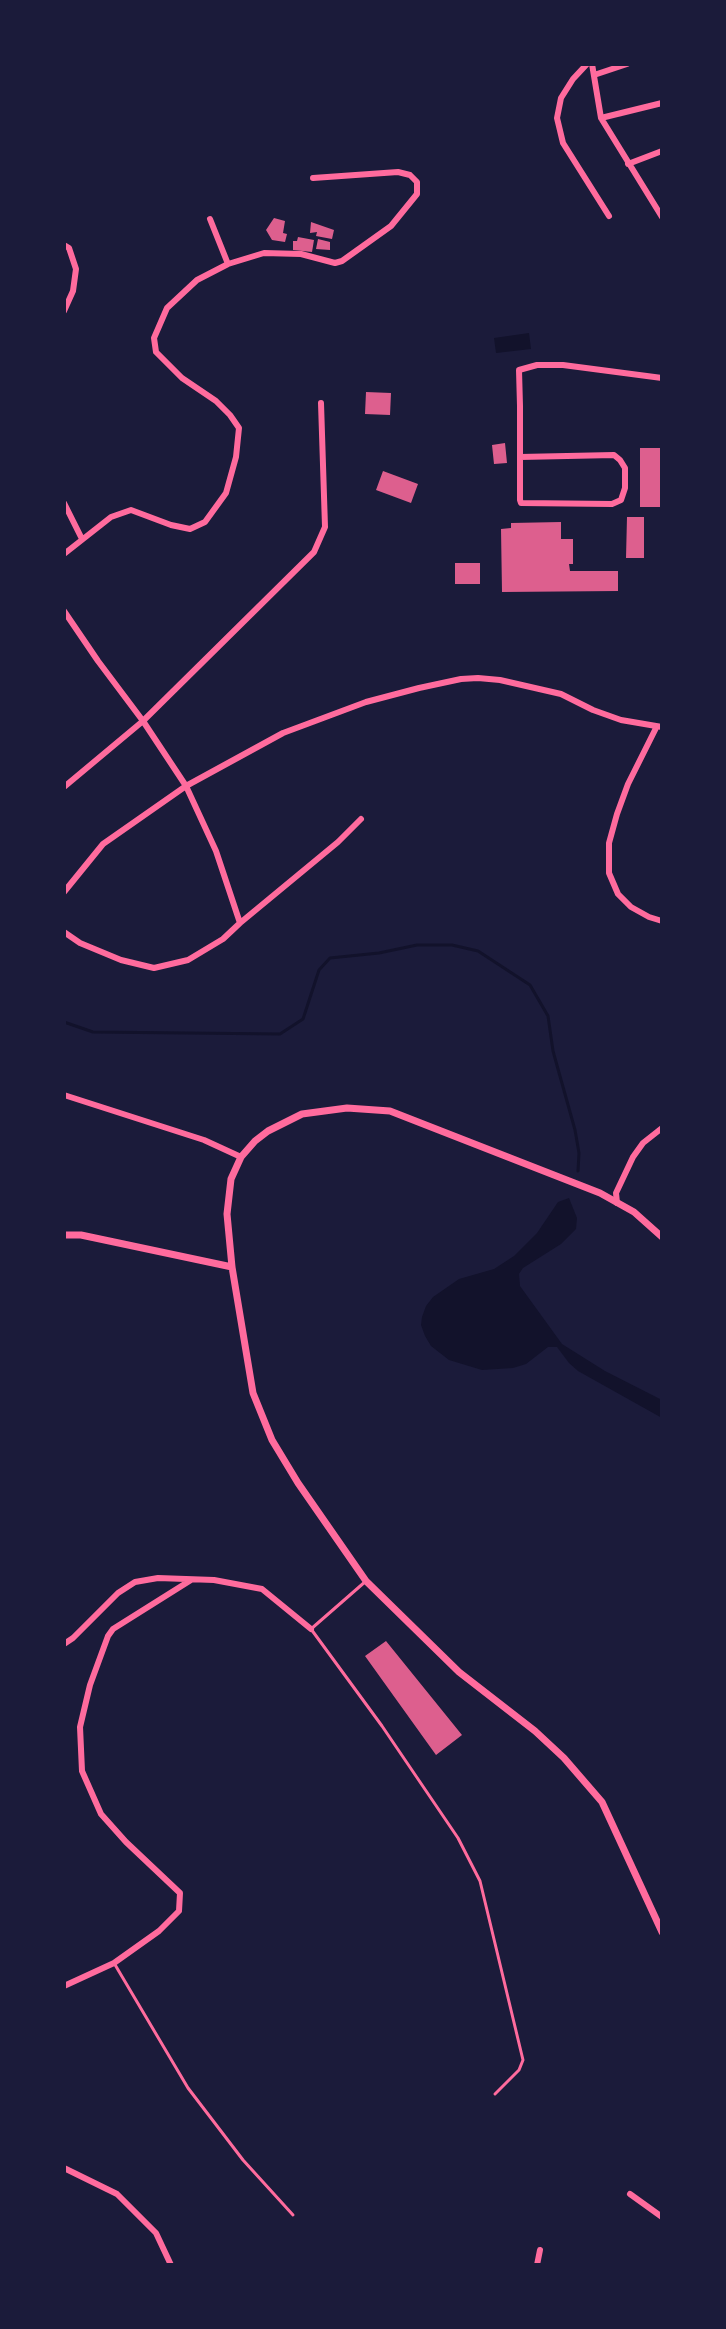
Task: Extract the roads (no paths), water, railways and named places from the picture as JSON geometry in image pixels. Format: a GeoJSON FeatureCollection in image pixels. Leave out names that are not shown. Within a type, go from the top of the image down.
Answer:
{"type":"FeatureCollection","features":[{"type":"Feature","properties":{"kind":"street"},"geometry":{"type":"LineString","coordinates":[[609,216],[563,143],[557,118],[561,98],[573,79],[590,64],[601,118],[662,217]]}},
{"type":"Feature","properties":{"kind":"street"},"geometry":{"type":"LineString","coordinates":[[594,75],[627,64]]}},
{"type":"Feature","properties":{"kind":"street"},"geometry":{"type":"LineString","coordinates":[[601,118],[662,103]]}},
{"type":"Feature","properties":{"kind":"street"},"geometry":{"type":"LineString","coordinates":[[628,164],[662,151]]}},
{"type":"Feature","properties":{"kind":"street"},"geometry":{"type":"LineString","coordinates":[[64,554],[111,517],[131,510],[190,529],[205,522],[226,493],[236,457],[239,428],[216,401],[182,378],[156,352],[154,338],[167,308],[197,280],[228,264],[264,253],[301,254],[335,263],[342,261],[391,226],[417,194],[417,182],[410,175],[398,172],[313,178]]}},
{"type":"Feature","properties":{"kind":"street"},"geometry":{"type":"LineString","coordinates":[[210,219],[228,264]]}},
{"type":"Feature","properties":{"kind":"street"},"geometry":{"type":"LineString","coordinates":[[64,245],[69,248],[76,269],[73,291],[64,311]]}},
{"type":"Feature","properties":{"kind":"street"},"geometry":{"type":"LineString","coordinates":[[520,457],[614,455],[625,468],[625,488],[621,500],[612,504],[521,503],[520,457],[519,370],[537,365],[563,365],[662,378]]}},
{"type":"Feature","properties":{"kind":"street"},"geometry":{"type":"LineString","coordinates":[[64,787],[143,721],[314,552],[325,527],[321,403]]}},
{"type":"Feature","properties":{"kind":"street"},"geometry":{"type":"LineString","coordinates":[[64,503],[82,539]]}},
{"type":"Feature","properties":{"kind":"street"},"geometry":{"type":"LineString","coordinates":[[64,611],[186,786],[216,851],[240,923]]}},
{"type":"Feature","properties":{"kind":"street"},"geometry":{"type":"LineString","coordinates":[[64,892],[103,844],[186,786],[283,733],[366,702],[419,688],[461,679],[500,680],[561,694],[621,720],[659,728],[628,784],[617,814],[609,843],[609,873],[618,894],[631,907],[662,921]]}},
{"type":"Feature","properties":{"kind":"street"},"geometry":{"type":"LineString","coordinates":[[64,932],[80,943],[121,960],[154,968],[188,960],[223,939],[361,819]]}},
{"type":"Feature","properties":{"kind":"street"},"geometry":{"type":"LineString","coordinates":[[64,1095],[204,1140],[241,1157]]}},
{"type":"Feature","properties":{"kind":"street"},"geometry":{"type":"LineString","coordinates":[[662,1237],[634,1212],[600,1193],[390,1111],[347,1108],[302,1114],[255,1141],[241,1157],[231,1179],[227,1214],[232,1267],[253,1393],[272,1440],[366,1581],[459,1672],[554,1749],[602,1802],[662,1932]]}},
{"type":"Feature","properties":{"kind":"street"},"geometry":{"type":"LineString","coordinates":[[617,1203],[616,1193],[633,1157],[643,1143],[662,1128]]}},
{"type":"Feature","properties":{"kind":"street"},"geometry":{"type":"LineString","coordinates":[[64,1235],[81,1235],[232,1267]]}},
{"type":"Feature","properties":{"kind":"street"},"geometry":{"type":"LineString","coordinates":[[64,1644],[118,1593],[135,1582],[158,1578],[214,1580],[262,1589],[311,1629]]}},
{"type":"Feature","properties":{"kind":"street"},"geometry":{"type":"LineString","coordinates":[[64,1986],[114,1963],[159,1931],[179,1911],[180,1893],[101,1814],[82,1771],[80,1727],[90,1685],[113,1629],[191,1580]]}},
{"type":"Feature","properties":{"kind":"street"},"geometry":{"type":"LineString","coordinates":[[64,2168],[117,2194],[156,2233],[171,2265]]}},
{"type":"Feature","properties":{"kind":"street"},"geometry":{"type":"LineString","coordinates":[[630,2194],[662,2217]]}},
{"type":"Feature","properties":{"kind":"street"},"geometry":{"type":"LineString","coordinates":[[537,2265],[540,2250]]}},
{"type":"Feature","properties":{"kind":"lane"},"geometry":{"type":"LineString","coordinates":[[366,1581],[311,1629],[458,1838],[480,1881],[523,2060],[519,2070],[495,2094]]}},
{"type":"Feature","properties":{"kind":"lane"},"geometry":{"type":"LineString","coordinates":[[114,1963],[188,2088],[243,2160],[293,2215]]}},
{"type":"Feature","properties":{"kind":"waterway"},"geometry":{"type":"LineString","coordinates":[[64,1022],[93,1032],[280,1034],[303,1019],[319,970],[330,958],[417,945],[452,945],[478,951],[530,985],[548,1016],[553,1051],[575,1130],[578,1171]]}}]}
